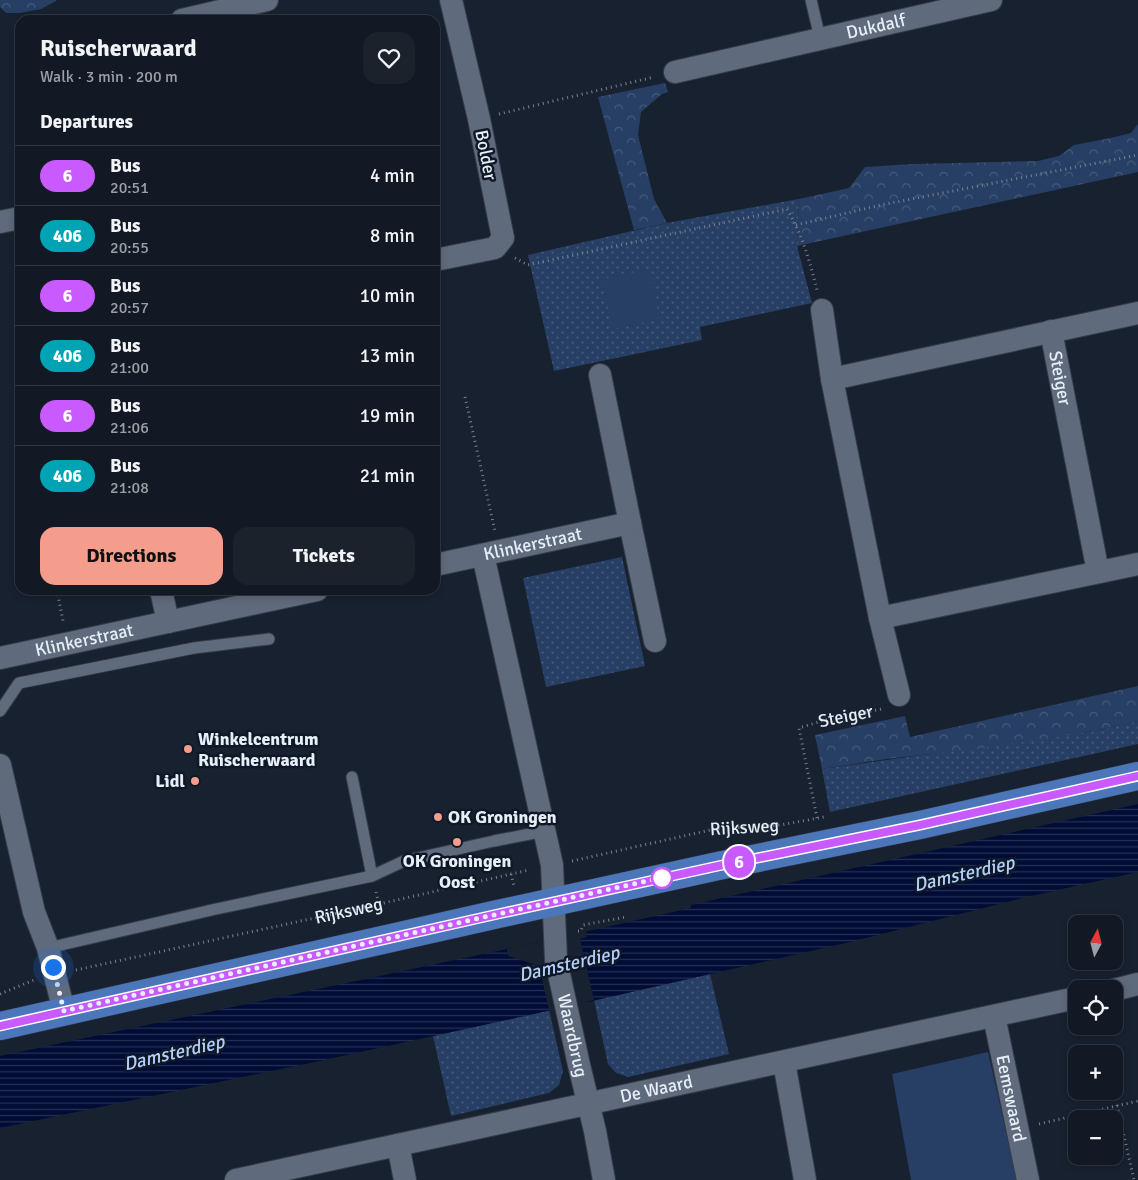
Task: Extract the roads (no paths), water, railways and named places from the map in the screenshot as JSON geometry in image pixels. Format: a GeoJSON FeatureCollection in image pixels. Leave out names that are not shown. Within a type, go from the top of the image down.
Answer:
{"type":"FeatureCollection","features":[{"type":"Feature","properties":{"kind":"main road","name":"Rijksweg"},"geometry":{"type":"LineString","coordinates":[[0,1026],[554,902],[920,825],[1138,776]]}},
{"type":"Feature","properties":{"kind":"street"},"geometry":{"type":"LineString","coordinates":[[203,15],[267,0]]}},
{"type":"Feature","properties":{"kind":"street","name":"Bolder"},"geometry":{"type":"LineString","coordinates":[[440,259],[495,248],[503,238],[479,118],[452,0]]}},
{"type":"Feature","properties":{"kind":"street","name":"Dukdalf"},"geometry":{"type":"LineString","coordinates":[[675,72],[991,0]]}},
{"type":"Feature","properties":{"kind":"street"},"geometry":{"type":"LineString","coordinates":[[0,222],[15,219]]}},
{"type":"Feature","properties":{"kind":"street"},"geometry":{"type":"LineString","coordinates":[[822,310],[832,379],[880,618],[899,695]]}},
{"type":"Feature","properties":{"kind":"street","name":"Steiger"},"geometry":{"type":"LineString","coordinates":[[832,379],[1138,312]]}},
{"type":"Feature","properties":{"kind":"street","name":"Steiger"},"geometry":{"type":"LineString","coordinates":[[1051,331],[1098,572]]}},
{"type":"Feature","properties":{"kind":"street"},"geometry":{"type":"LineString","coordinates":[[600,376],[656,641]]}},
{"type":"Feature","properties":{"kind":"street","name":"Klinkerstraat"},"geometry":{"type":"LineString","coordinates":[[440,564],[630,523]]}},
{"type":"Feature","properties":{"kind":"street"},"geometry":{"type":"LineString","coordinates":[[491,553],[545,831]]}},
{"type":"Feature","properties":{"kind":"street"},"geometry":{"type":"LineString","coordinates":[[880,618],[1138,564]]}},
{"type":"Feature","properties":{"kind":"street"},"geometry":{"type":"LineString","coordinates":[[162,595],[168,622]]}},
{"type":"Feature","properties":{"kind":"street","name":"Klinkerstraat"},"geometry":{"type":"LineString","coordinates":[[0,658],[294,595]]}},
{"type":"Feature","properties":{"kind":"street"},"geometry":{"type":"LineString","coordinates":[[0,765],[34,912],[48,948],[64,1011]]}},
{"type":"Feature","properties":{"kind":"street","name":"Waardbrug"},"geometry":{"type":"LineString","coordinates":[[545,831],[552,865],[556,960],[596,1131],[604,1180]]}},
{"type":"Feature","properties":{"kind":"street"},"geometry":{"type":"LineString","coordinates":[[1123,988],[1138,984]]}},
{"type":"Feature","properties":{"kind":"street","name":"De Waard"},"geometry":{"type":"LineString","coordinates":[[236,1180],[1068,1000]]}},
{"type":"Feature","properties":{"kind":"street","name":"Eemswaard"},"geometry":{"type":"LineString","coordinates":[[994,1016],[1028,1180]]}},
{"type":"Feature","properties":{"kind":"street"},"geometry":{"type":"LineString","coordinates":[[784,1062],[805,1180]]}},
{"type":"Feature","properties":{"kind":"street"},"geometry":{"type":"LineString","coordinates":[[398,1145],[405,1180]]}},
{"type":"Feature","properties":{"kind":"lane"},"geometry":{"type":"LineString","coordinates":[[811,0],[820,38]]}},
{"type":"Feature","properties":{"kind":"lane"},"geometry":{"type":"LineString","coordinates":[[0,711],[19,683],[194,648],[269,640]]}},
{"type":"Feature","properties":{"kind":"lane"},"geometry":{"type":"LineString","coordinates":[[352,777],[372,876]]}},
{"type":"Feature","properties":{"kind":"lane","name":"Rijksweg"},"geometry":{"type":"LineString","coordinates":[[48,948],[216,909],[372,876],[404,862],[545,831]]}},
{"type":"Feature","properties":{"kind":"water","name":"Damsterdiep"},"geometry":{"type":"Polygon","coordinates":[[[1138,804],[1138,872],[1031,896],[850,942],[566,1007],[0,1128],[0,1056],[507,949],[691,908],[691,905],[1138,804]]]}},
{"type":"Feature","properties":{"kind":"place","name":"Winkelcentrum Ruischerwaard"},"geometry":{"type":"Point","coordinates":[188,749]}},
{"type":"Feature","properties":{"kind":"place","name":"Lidl"},"geometry":{"type":"Point","coordinates":[195,781]}},
{"type":"Feature","properties":{"kind":"place","name":"OK Groningen"},"geometry":{"type":"Point","coordinates":[438,817]}},
{"type":"Feature","properties":{"kind":"place","name":"OK Groningen Oost"},"geometry":{"type":"Point","coordinates":[457,842]}}]}
